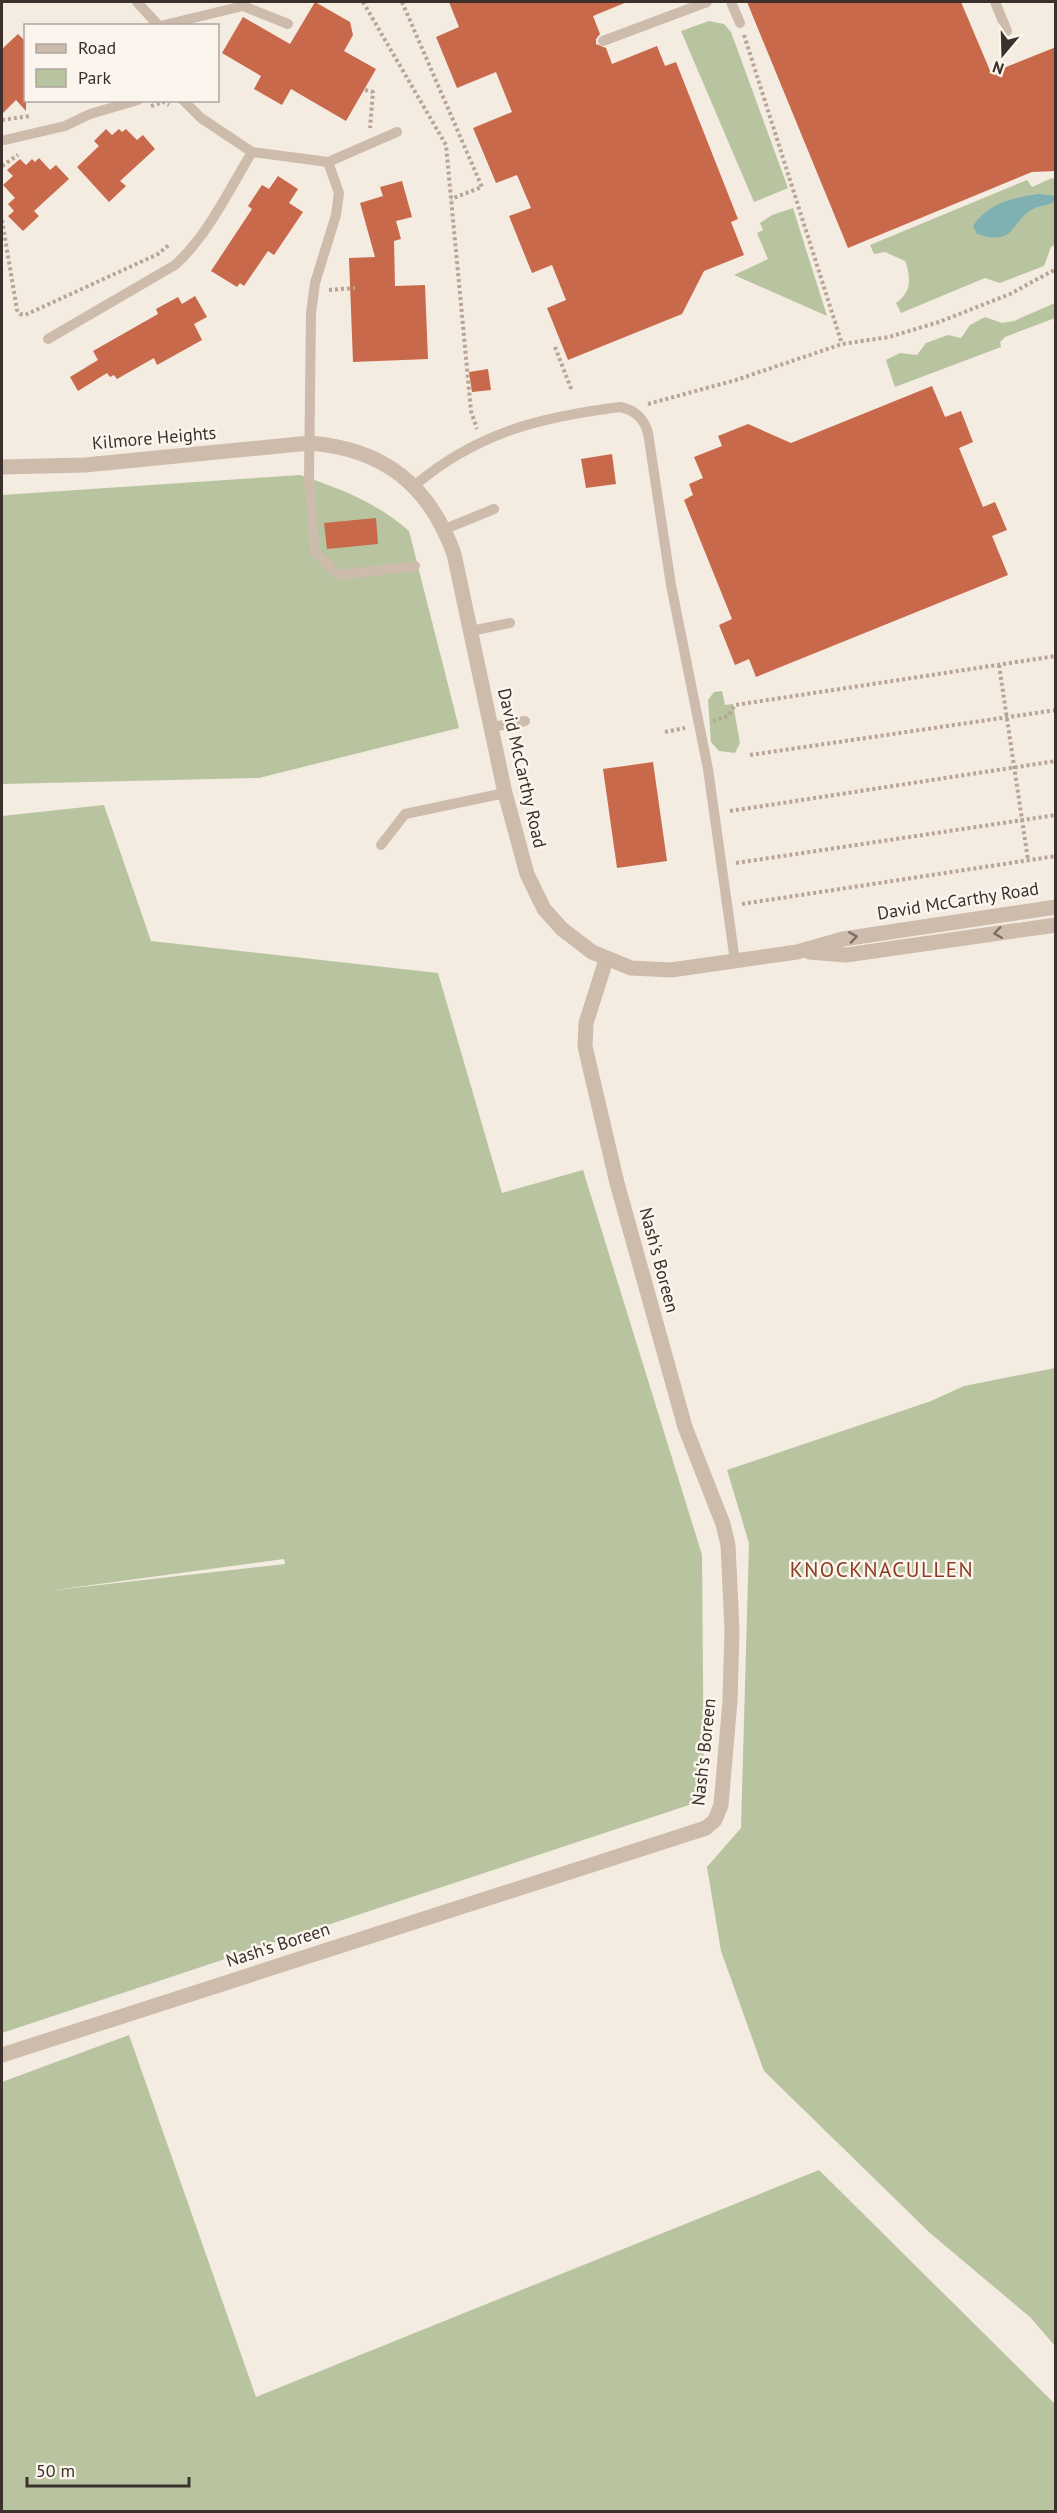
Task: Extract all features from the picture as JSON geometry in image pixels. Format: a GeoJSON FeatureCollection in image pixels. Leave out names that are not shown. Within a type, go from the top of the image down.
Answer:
{"type":"FeatureCollection","features":[{"type":"Feature","properties":{"kind":"street","name":"Kilmore Heights"},"geometry":{"type":"LineString","coordinates":[[2,467],[85,465],[310,443]]}},
{"type":"Feature","properties":{"kind":"street","name":"David McCarthy Road"},"geometry":{"type":"LineString","coordinates":[[310,443],[337,446],[362,453],[415,485],[445,529],[454,554],[505,793],[527,874],[544,909],[562,929],[606,960],[648,971],[735,961],[797,952],[843,939],[1056,906]]}},
{"type":"Feature","properties":{"kind":"street","name":"David McCarthy Road"},"geometry":{"type":"LineString","coordinates":[[797,952],[846,955],[1056,925]]}},
{"type":"Feature","properties":{"kind":"street","name":"Nash's Boreen"},"geometry":{"type":"LineString","coordinates":[[2,2055],[694,1832],[706,1828],[715,1820],[721,1806],[730,1701],[730,1565],[723,1524],[681,1416],[617,1183],[585,1046],[586,1023],[606,960]]}},
{"type":"Feature","properties":{"kind":"lane"},"geometry":{"type":"LineString","coordinates":[[137,2],[157,24]]}},
{"type":"Feature","properties":{"kind":"lane"},"geometry":{"type":"LineString","coordinates":[[603,41],[707,2]]}},
{"type":"Feature","properties":{"kind":"lane"},"geometry":{"type":"LineString","coordinates":[[731,2],[740,23]]}},
{"type":"Feature","properties":{"kind":"lane"},"geometry":{"type":"LineString","coordinates":[[995,2],[1007,31]]}},
{"type":"Feature","properties":{"kind":"lane"},"geometry":{"type":"LineString","coordinates":[[167,24],[243,6],[288,24]]}},
{"type":"Feature","properties":{"kind":"lane"},"geometry":{"type":"LineString","coordinates":[[185,102],[201,118],[252,152],[328,162],[397,132]]}},
{"type":"Feature","properties":{"kind":"lane"},"geometry":{"type":"LineString","coordinates":[[5,140],[65,126],[90,114],[139,105]]}},
{"type":"Feature","properties":{"kind":"lane"},"geometry":{"type":"LineString","coordinates":[[48,339],[176,265],[187,254],[222,204],[252,152]]}},
{"type":"Feature","properties":{"kind":"lane"},"geometry":{"type":"LineString","coordinates":[[328,162],[339,194],[336,215],[315,284],[311,313],[309,478],[315,552],[338,575],[415,566]]}},
{"type":"Feature","properties":{"kind":"lane"},"geometry":{"type":"LineString","coordinates":[[415,485],[431,471],[481,442],[501,432],[541,419],[620,407],[630,409],[642,419],[648,433],[671,585],[700,725],[735,961]]}},
{"type":"Feature","properties":{"kind":"lane"},"geometry":{"type":"LineString","coordinates":[[445,529],[494,509]]}},
{"type":"Feature","properties":{"kind":"lane"},"geometry":{"type":"LineString","coordinates":[[471,631],[510,623]]}},
{"type":"Feature","properties":{"kind":"lane"},"geometry":{"type":"LineString","coordinates":[[492,727],[525,721]]}},
{"type":"Feature","properties":{"kind":"lane"},"geometry":{"type":"LineString","coordinates":[[381,844],[405,814],[505,793]]}},
{"type":"Feature","properties":{"kind":"path"},"geometry":{"type":"LineString","coordinates":[[363,2],[446,145],[471,411],[481,442]]}},
{"type":"Feature","properties":{"kind":"path"},"geometry":{"type":"LineString","coordinates":[[402,2],[482,187],[451,199]]}},
{"type":"Feature","properties":{"kind":"path"},"geometry":{"type":"LineString","coordinates":[[740,23],[842,344]]}},
{"type":"Feature","properties":{"kind":"path"},"geometry":{"type":"LineString","coordinates":[[364,90],[373,92],[370,127],[379,139]]}},
{"type":"Feature","properties":{"kind":"path"},"geometry":{"type":"LineString","coordinates":[[139,105],[163,102],[173,107]]}},
{"type":"Feature","properties":{"kind":"path"},"geometry":{"type":"LineString","coordinates":[[2,166],[28,151]]}},
{"type":"Feature","properties":{"kind":"path"},"geometry":{"type":"LineString","coordinates":[[2,220],[17,310],[20,314],[25,315],[158,254],[176,240]]}},
{"type":"Feature","properties":{"kind":"path"},"geometry":{"type":"LineString","coordinates":[[630,409],[736,380],[842,344],[890,337],[939,322],[1010,294],[1056,268]]}},
{"type":"Feature","properties":{"kind":"path"},"geometry":{"type":"LineString","coordinates":[[324,297],[328,283]]}},
{"type":"Feature","properties":{"kind":"path"},"geometry":{"type":"LineString","coordinates":[[326,291],[355,288]]}},
{"type":"Feature","properties":{"kind":"path"},"geometry":{"type":"LineString","coordinates":[[555,346],[572,391]]}},
{"type":"Feature","properties":{"kind":"path"},"geometry":{"type":"LineString","coordinates":[[700,725],[728,716],[735,705],[1056,656]]}},
{"type":"Feature","properties":{"kind":"path"},"geometry":{"type":"LineString","coordinates":[[999,665],[1028,860]]}},
{"type":"Feature","properties":{"kind":"path"},"geometry":{"type":"LineString","coordinates":[[750,754],[1056,710]]}},
{"type":"Feature","properties":{"kind":"path"},"geometry":{"type":"LineString","coordinates":[[714,813],[1056,761]]}},
{"type":"Feature","properties":{"kind":"path"},"geometry":{"type":"LineString","coordinates":[[721,865],[1056,815]]}},
{"type":"Feature","properties":{"kind":"path"},"geometry":{"type":"LineString","coordinates":[[727,906],[1056,856]]}},
{"type":"Feature","properties":{"kind":"green space"},"geometry":{"type":"Polygon","coordinates":[[[709,21],[724,24],[731,32],[788,188],[754,202],[681,31],[709,21]]]}},
{"type":"Feature","properties":{"kind":"green space"},"geometry":{"type":"Polygon","coordinates":[[[1052,178],[1055,180],[1055,244],[1051,247],[1044,266],[1000,283],[985,278],[901,313],[896,303],[905,294],[909,284],[905,261],[885,252],[874,254],[870,245],[1027,180],[1032,187],[1052,178]]]}},
{"type":"Feature","properties":{"kind":"green space"},"geometry":{"type":"Polygon","coordinates":[[[793,208],[827,316],[734,275],[768,259],[757,233],[763,230],[760,223],[772,215],[793,208]]]}},
{"type":"Feature","properties":{"kind":"green space"},"geometry":{"type":"Polygon","coordinates":[[[1055,303],[1055,318],[1005,337],[1000,342],[1001,347],[895,387],[886,360],[900,353],[917,355],[926,343],[948,335],[961,338],[970,325],[985,317],[1002,323],[1014,321],[1055,303]]]}},
{"type":"Feature","properties":{"kind":"green space"},"geometry":{"type":"Polygon","coordinates":[[[300,475],[358,497],[384,512],[409,531],[459,728],[259,778],[2,784],[2,495],[300,475]]]}},
{"type":"Feature","properties":{"kind":"green space"},"geometry":{"type":"Polygon","coordinates":[[[722,691],[725,705],[733,704],[740,743],[735,753],[719,751],[711,742],[708,700],[714,692],[722,691]]]}},
{"type":"Feature","properties":{"kind":"green space"},"geometry":{"type":"Polygon","coordinates":[[[104,805],[151,941],[438,973],[502,1193],[583,1170],[702,1555],[704,1800],[2,2033],[2,816],[104,805]],[[284,1559],[55,1590],[285,1564],[284,1559]]]}},
{"type":"Feature","properties":{"kind":"green space"},"geometry":{"type":"Polygon","coordinates":[[[1056,1368],[1055,2346],[1031,2318],[930,2233],[764,2071],[721,1951],[707,1867],[741,1828],[749,1543],[727,1470],[931,1401],[964,1386],[1056,1368]]]}},
{"type":"Feature","properties":{"kind":"green space"},"geometry":{"type":"Polygon","coordinates":[[[129,2035],[256,2397],[819,2170],[1055,2404],[1055,2511],[2,2511],[2,2082],[129,2035]]]}},
{"type":"Feature","properties":{"kind":"water"},"geometry":{"type":"Polygon","coordinates":[[[1038,194],[1055,196],[1055,201],[1026,214],[1006,235],[990,237],[977,234],[973,226],[993,207],[1019,197],[1038,194]]]}},
{"type":"Feature","properties":{"kind":"building"},"geometry":{"type":"Polygon","coordinates":[[[315,2],[350,22],[353,35],[344,51],[376,69],[346,121],[291,89],[282,105],[254,89],[261,76],[222,53],[243,17],[290,44],[315,2]]]}},
{"type":"Feature","properties":{"kind":"building"},"geometry":{"type":"Polygon","coordinates":[[[449,2],[627,2],[593,16],[600,34],[596,39],[596,44],[606,48],[612,64],[657,46],[665,66],[676,62],[738,219],[731,222],[744,255],[704,271],[682,314],[568,360],[547,308],[566,300],[552,265],[532,273],[509,216],[531,208],[517,175],[496,183],[473,128],[512,112],[496,72],[457,88],[436,37],[459,27],[449,2]]]}},
{"type":"Feature","properties":{"kind":"building"},"geometry":{"type":"Polygon","coordinates":[[[747,2],[961,2],[991,73],[1056,47],[1056,171],[1032,172],[848,248],[747,2]]]}},
{"type":"Feature","properties":{"kind":"building"},"geometry":{"type":"Polygon","coordinates":[[[18,34],[24,40],[26,111],[16,100],[2,114],[2,49],[18,34]]]}},
{"type":"Feature","properties":{"kind":"building"},"geometry":{"type":"Polygon","coordinates":[[[106,129],[112,135],[119,129],[122,132],[126,129],[137,140],[143,135],[155,149],[120,181],[126,186],[109,202],[77,167],[99,146],[94,141],[106,129]]]}},
{"type":"Feature","properties":{"kind":"building"},"geometry":{"type":"Polygon","coordinates":[[[39,158],[50,170],[56,165],[69,179],[34,211],[39,216],[23,231],[8,216],[14,211],[8,204],[15,198],[3,185],[13,176],[7,170],[20,159],[26,165],[32,159],[35,162],[39,158]]]}},
{"type":"Feature","properties":{"kind":"building"},"geometry":{"type":"Polygon","coordinates":[[[278,176],[298,189],[289,203],[303,212],[274,255],[268,251],[244,286],[240,283],[237,287],[211,271],[252,209],[248,206],[262,185],[269,189],[278,176]]]}},
{"type":"Feature","properties":{"kind":"building"},"geometry":{"type":"Polygon","coordinates":[[[402,181],[412,217],[396,221],[401,239],[394,241],[395,286],[425,285],[428,359],[353,362],[349,258],[375,257],[360,203],[383,196],[380,187],[402,181]]]}},
{"type":"Feature","properties":{"kind":"building"},"geometry":{"type":"Polygon","coordinates":[[[195,296],[207,317],[194,324],[202,340],[157,365],[154,358],[117,379],[114,375],[110,377],[107,373],[78,391],[70,377],[98,360],[93,351],[158,314],[156,309],[178,297],[182,304],[195,296]]]}},
{"type":"Feature","properties":{"kind":"building"},"geometry":{"type":"Polygon","coordinates":[[[488,369],[491,390],[472,392],[469,372],[488,369]]]}},
{"type":"Feature","properties":{"kind":"building"},"geometry":{"type":"Polygon","coordinates":[[[932,386],[945,417],[961,411],[973,442],[959,448],[983,507],[995,502],[1007,530],[992,536],[1008,575],[756,677],[749,659],[735,665],[719,625],[732,619],[684,500],[693,495],[689,484],[703,478],[694,457],[722,446],[718,436],[748,424],[791,443],[932,386]]]}},
{"type":"Feature","properties":{"kind":"building"},"geometry":{"type":"Polygon","coordinates":[[[612,454],[616,484],[586,488],[581,459],[612,454]]]}},
{"type":"Feature","properties":{"kind":"building"},"geometry":{"type":"Polygon","coordinates":[[[376,518],[378,544],[327,549],[324,523],[376,518]]]}},
{"type":"Feature","properties":{"kind":"building"},"geometry":{"type":"Polygon","coordinates":[[[653,762],[667,861],[617,868],[603,769],[653,762]]]}},
{"type":"Feature","properties":{"kind":"district","name":"KNOCKNACULLEN"},"geometry":{"type":"Point","coordinates":[882,1570]}}]}
